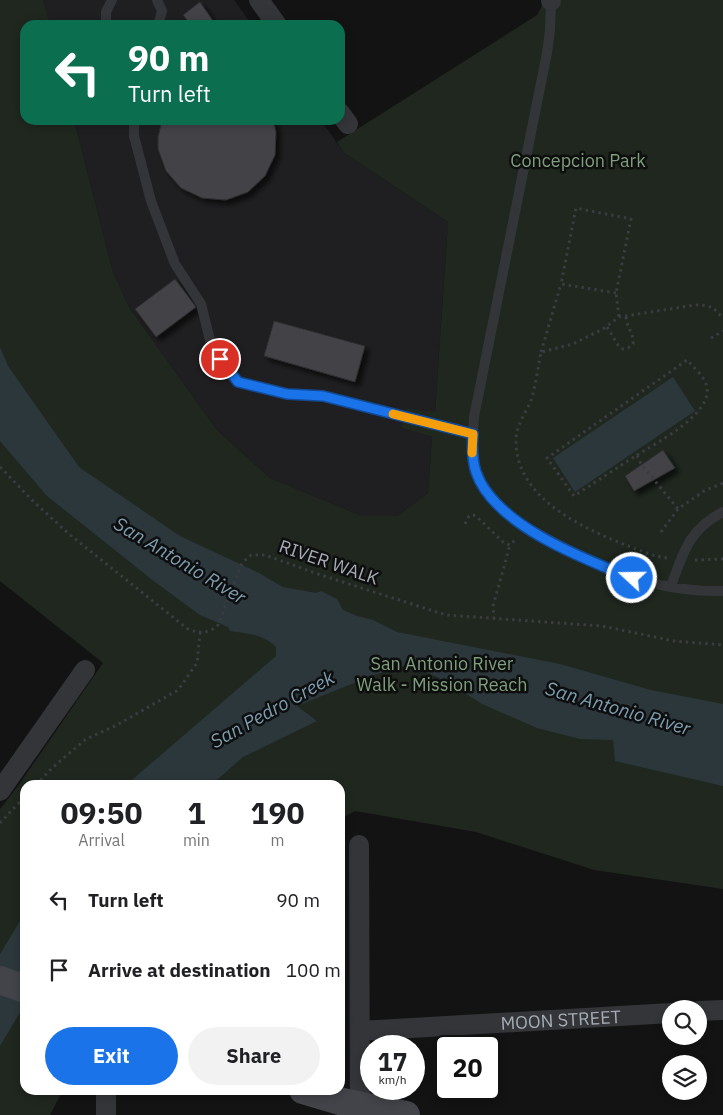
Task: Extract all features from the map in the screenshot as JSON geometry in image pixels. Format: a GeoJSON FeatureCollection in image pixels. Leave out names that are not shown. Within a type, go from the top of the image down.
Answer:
{"type":"FeatureCollection","features":[{"type":"Feature","properties":{"kind":"main road"},"geometry":{"type":"LineString","coordinates":[[0,980],[20,987]]}},
{"type":"Feature","properties":{"kind":"main road"},"geometry":{"type":"LineString","coordinates":[[320,1095],[343,1102],[360,1110],[406,1115]]}},
{"type":"Feature","properties":{"kind":"street"},"geometry":{"type":"LineString","coordinates":[[258,0],[272,20]]}},
{"type":"Feature","properties":{"kind":"street"},"geometry":{"type":"LineString","coordinates":[[0,791],[85,670]]}},
{"type":"Feature","properties":{"kind":"street"},"geometry":{"type":"LineString","coordinates":[[358,845],[360,1110]]}},
{"type":"Feature","properties":{"kind":"street"},"geometry":{"type":"LineString","coordinates":[[707,1011],[723,1010]]}},
{"type":"Feature","properties":{"kind":"street","name":"MOON STREET"},"geometry":{"type":"LineString","coordinates":[[360,1031],[662,1014]]}},
{"type":"Feature","properties":{"kind":"street"},"geometry":{"type":"LineString","coordinates":[[106,1095],[106,1115]]}},
{"type":"Feature","properties":{"kind":"lane"},"geometry":{"type":"LineString","coordinates":[[106,20],[106,12],[112,0]]}},
{"type":"Feature","properties":{"kind":"lane"},"geometry":{"type":"LineString","coordinates":[[157,0],[162,11],[159,20]]}},
{"type":"Feature","properties":{"kind":"lane"},"geometry":{"type":"LineString","coordinates":[[551,1],[547,53],[474,417],[472,451],[476,472],[482,485],[497,505],[526,528],[595,564],[632,578],[671,586],[714,592],[723,591]]}},
{"type":"Feature","properties":{"kind":"lane"},"geometry":{"type":"LineString","coordinates":[[134,125],[134,136],[151,202],[175,264],[201,304],[212,348],[238,382],[287,394],[323,396],[473,434]]}},
{"type":"Feature","properties":{"kind":"lane"},"geometry":{"type":"LineString","coordinates":[[671,586],[695,532],[712,517],[723,512]]}},
{"type":"Feature","properties":{"kind":"path"},"geometry":{"type":"LineString","coordinates":[[619,317],[616,293],[631,219],[576,208],[561,284],[541,352],[532,398],[517,428],[516,441],[520,463],[527,478],[544,500],[561,514],[577,523],[655,556],[681,560],[723,559]]}},
{"type":"Feature","properties":{"kind":"path"},"geometry":{"type":"LineString","coordinates":[[561,284],[616,293]]}},
{"type":"Feature","properties":{"kind":"path"},"geometry":{"type":"LineString","coordinates":[[541,352],[573,344],[607,327],[619,317],[707,305],[715,309],[723,319]]}},
{"type":"Feature","properties":{"kind":"path"},"geometry":{"type":"LineString","coordinates":[[607,327],[618,345],[623,349],[628,348],[633,344],[634,339],[626,327],[626,316]]}},
{"type":"Feature","properties":{"kind":"path"},"geometry":{"type":"LineString","coordinates":[[711,338],[723,331]]}},
{"type":"Feature","properties":{"kind":"path"},"geometry":{"type":"LineString","coordinates":[[687,360],[706,384],[707,397],[694,418],[636,455],[574,496],[548,458],[687,360]]}},
{"type":"Feature","properties":{"kind":"path"},"geometry":{"type":"LineString","coordinates":[[636,455],[641,464],[678,509]]}},
{"type":"Feature","properties":{"kind":"path"},"geometry":{"type":"LineString","coordinates":[[0,468],[69,534],[189,630],[200,633],[197,663],[178,690],[117,725],[86,739],[41,780]]}},
{"type":"Feature","properties":{"kind":"path"},"geometry":{"type":"LineString","coordinates":[[661,532],[678,509],[704,491],[722,485]]}},
{"type":"Feature","properties":{"kind":"path"},"geometry":{"type":"LineString","coordinates":[[465,524],[469,516],[476,516],[504,543],[510,545]]}},
{"type":"Feature","properties":{"kind":"path"},"geometry":{"type":"LineString","coordinates":[[494,619],[493,606],[510,545],[526,528]]}},
{"type":"Feature","properties":{"kind":"path","name":"RIVER WALK"},"geometry":{"type":"LineString","coordinates":[[200,633],[210,632],[218,626],[242,563],[251,555],[265,555],[446,615],[602,626],[674,641],[723,645]]}},
{"type":"Feature","properties":{"kind":"path"},"geometry":{"type":"LineString","coordinates":[[0,823],[20,801]]}},
{"type":"Feature","properties":{"kind":"shaded area"},"geometry":{"type":"Polygon","coordinates":[[[43,0],[234,0],[248,20],[49,20],[43,0]]]}},
{"type":"Feature","properties":{"kind":"shaded area"},"geometry":{"type":"Polygon","coordinates":[[[75,125],[324,125],[344,153],[448,222],[435,412],[401,428],[432,437],[428,493],[397,516],[362,516],[270,478],[217,430],[129,307],[113,272],[75,125]]]}},
{"type":"Feature","properties":{"kind":"green space"},"geometry":{"type":"Polygon","coordinates":[[[0,0],[43,0],[49,20],[20,20],[20,125],[75,125],[113,272],[129,307],[217,430],[270,478],[362,516],[397,516],[428,493],[432,437],[401,428],[406,408],[435,412],[448,222],[344,153],[337,142],[537,15],[545,0],[723,0],[723,889],[594,870],[476,832],[355,811],[345,816],[345,780],[22,780],[103,663],[0,581],[0,0]]]}},
{"type":"Feature","properties":{"kind":"green space"},"geometry":{"type":"Polygon","coordinates":[[[20,783],[20,1095],[60,1095],[50,1115],[0,1115],[0,809],[20,783]]]}},
{"type":"Feature","properties":{"kind":"water"},"geometry":{"type":"Polygon","coordinates":[[[0,347],[8,366],[79,467],[180,536],[259,573],[283,587],[316,593],[321,591],[337,599],[343,610],[373,620],[397,632],[560,664],[651,690],[723,704],[723,786],[615,761],[613,740],[580,739],[537,728],[482,704],[449,683],[410,664],[374,675],[297,706],[317,721],[243,757],[217,780],[132,780],[276,656],[276,647],[266,639],[230,631],[228,627],[200,615],[155,582],[47,496],[0,441],[0,347]]]}},
{"type":"Feature","properties":{"kind":"water"},"geometry":{"type":"Polygon","coordinates":[[[673,377],[695,411],[575,492],[553,458],[673,377]]]}},
{"type":"Feature","properties":{"kind":"water"},"geometry":{"type":"Polygon","coordinates":[[[20,921],[20,1012],[0,1046],[0,954],[20,921]]]}},
{"type":"Feature","properties":{"kind":"building"},"geometry":{"type":"Polygon","coordinates":[[[200,2],[213,20],[187,20],[183,15],[200,2]]]}},
{"type":"Feature","properties":{"kind":"building"},"geometry":{"type":"Polygon","coordinates":[[[161,125],[274,125],[276,132],[275,155],[265,176],[248,192],[226,200],[202,198],[181,188],[166,171],[158,149],[161,125]]]}},
{"type":"Feature","properties":{"kind":"building"},"geometry":{"type":"Polygon","coordinates":[[[175,279],[196,307],[156,337],[135,309],[175,279]]]}},
{"type":"Feature","properties":{"kind":"building"},"geometry":{"type":"Polygon","coordinates":[[[274,321],[365,346],[355,382],[264,356],[274,321]]]}},
{"type":"Feature","properties":{"kind":"building"},"geometry":{"type":"Polygon","coordinates":[[[663,450],[675,468],[634,491],[625,476],[663,450]]]}},
{"type":"Feature","properties":{"kind":"slow traffic"},"geometry":{"type":"LineString","coordinates":[[393,414],[473,434],[472,453]]}},
{"type":"Feature","properties":{"kind":"route"},"geometry":{"type":"LineString","coordinates":[[220,359],[238,382],[287,394],[323,396],[473,434],[472,451],[476,472],[482,485],[497,505],[526,528],[595,564],[632,578]]}},
{"type":"Feature","properties":{"kind":"park label","name":"Concepcion Park"},"geometry":{"type":"Point","coordinates":[578,160]}},
{"type":"Feature","properties":{"kind":"park label","name":"San Antonio River Walk - Mission Reach"},"geometry":{"type":"Point","coordinates":[442,673]}},
{"type":"Feature","properties":{"kind":"water label","name":"San Antonio River"},"geometry":{"type":"Point","coordinates":[180,560]}},
{"type":"Feature","properties":{"kind":"water label","name":"San Antonio River"},"geometry":{"type":"Point","coordinates":[618,708]}},
{"type":"Feature","properties":{"kind":"water label","name":"San Pedro Creek"},"geometry":{"type":"Point","coordinates":[272,709]}}]}
